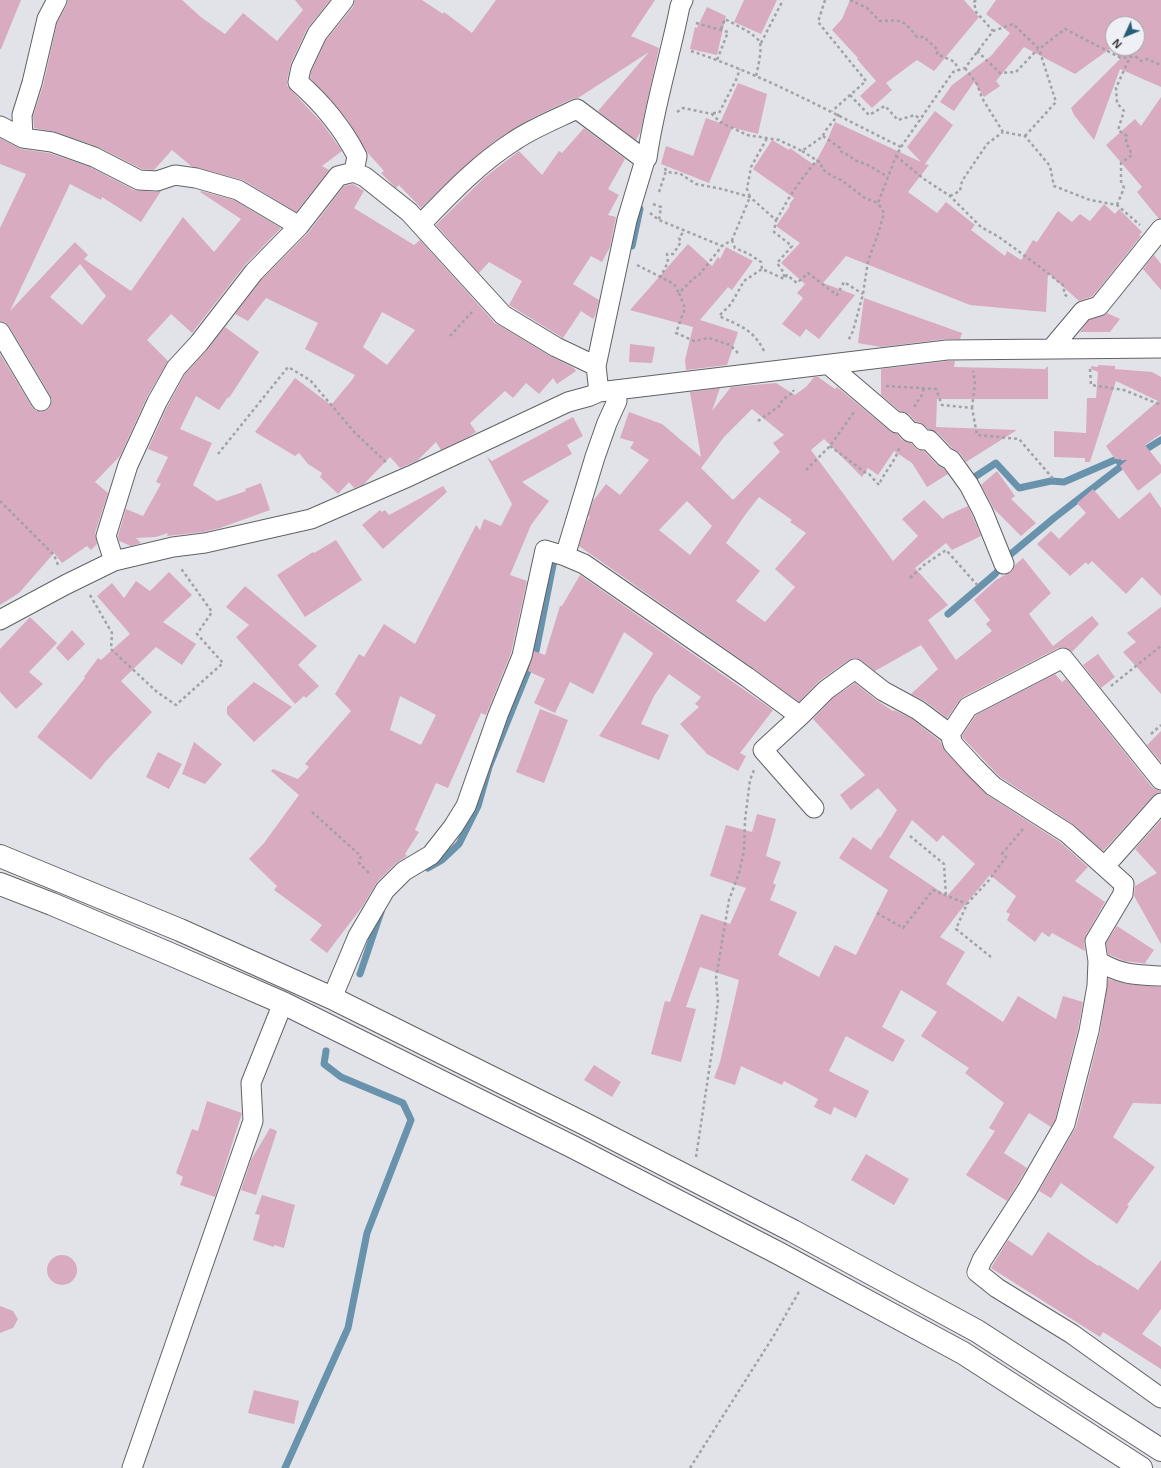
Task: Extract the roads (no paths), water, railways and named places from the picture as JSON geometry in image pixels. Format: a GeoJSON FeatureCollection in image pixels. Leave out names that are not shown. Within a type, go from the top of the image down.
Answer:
{"type":"FeatureCollection","features":[{"type":"Feature","properties":{"kind":"main road"},"geometry":{"type":"LineString","coordinates":[[0,856],[173,927],[332,998],[584,1124],[832,1252],[977,1330],[1161,1450]]}},
{"type":"Feature","properties":{"kind":"main road"},"geometry":{"type":"LineString","coordinates":[[0,884],[52,904],[283,1003],[572,1147],[811,1271],[963,1353],[1141,1468]]}},
{"type":"Feature","properties":{"kind":"street"},"geometry":{"type":"LineString","coordinates":[[23,138],[22,115],[32,83],[47,19],[57,0]]}},
{"type":"Feature","properties":{"kind":"street"},"geometry":{"type":"LineString","coordinates":[[344,0],[317,34],[302,68],[298,82],[326,109],[349,140],[357,156],[354,172]]}},
{"type":"Feature","properties":{"kind":"street"},"geometry":{"type":"LineString","coordinates":[[559,554],[606,423],[617,401],[608,391],[596,366],[632,200],[646,159],[650,135],[672,47],[680,6],[683,0]]}},
{"type":"Feature","properties":{"kind":"street"},"geometry":{"type":"LineString","coordinates":[[421,224],[458,185],[486,161],[515,140],[577,109],[646,159]]}},
{"type":"Feature","properties":{"kind":"street"},"geometry":{"type":"LineString","coordinates":[[0,126],[23,138],[52,142],[94,157],[139,180],[157,181],[176,175],[196,178],[238,190],[299,226]]}},
{"type":"Feature","properties":{"kind":"street"},"geometry":{"type":"LineString","coordinates":[[114,561],[106,536],[128,465],[157,402],[176,368],[199,343],[254,272],[299,226],[338,176],[354,172],[365,177],[409,212],[421,224],[503,315],[556,347],[596,366]]}},
{"type":"Feature","properties":{"kind":"street"},"geometry":{"type":"LineString","coordinates":[[1051,349],[1083,310],[1099,306],[1157,233]]}},
{"type":"Feature","properties":{"kind":"street"},"geometry":{"type":"LineString","coordinates":[[0,332],[41,401]]}},
{"type":"Feature","properties":{"kind":"street"},"geometry":{"type":"LineString","coordinates":[[0,620],[114,561],[173,547],[205,543],[311,519],[398,481],[568,402],[608,391],[947,350],[1161,348]]}},
{"type":"Feature","properties":{"kind":"street"},"geometry":{"type":"LineString","coordinates":[[835,364],[859,390],[897,423],[901,422],[910,432],[917,433],[923,440],[929,440],[945,457],[951,460],[969,486],[983,512],[1004,564]]}},
{"type":"Feature","properties":{"kind":"street"},"geometry":{"type":"LineString","coordinates":[[332,998],[358,936],[385,890],[404,871],[432,855],[454,827],[466,806],[498,715],[522,656],[545,550],[584,564],[747,677],[800,716]]}},
{"type":"Feature","properties":{"kind":"street"},"geometry":{"type":"LineString","coordinates":[[950,734],[968,707],[1063,658],[1161,780]]}},
{"type":"Feature","properties":{"kind":"street"},"geometry":{"type":"LineString","coordinates":[[814,808],[762,750],[826,690],[855,669],[883,691],[918,710],[950,734],[953,744],[993,786],[1067,833],[1106,866],[1124,884],[1123,894],[1095,941],[1098,961],[1097,986],[1089,1031],[1065,1124],[1027,1190],[982,1260],[977,1272],[997,1288],[1072,1334],[1161,1398]]}},
{"type":"Feature","properties":{"kind":"street"},"geometry":{"type":"LineString","coordinates":[[1106,866],[1161,803]]}},
{"type":"Feature","properties":{"kind":"street"},"geometry":{"type":"LineString","coordinates":[[1098,961],[1111,969],[1130,975],[1161,976]]}},
{"type":"Feature","properties":{"kind":"street"},"geometry":{"type":"LineString","coordinates":[[132,1468],[253,1121],[251,1083],[283,1003]]}},
{"type":"Feature","properties":{"kind":"waterway"},"geometry":{"type":"LineString","coordinates":[[632,246],[640,209]]}},
{"type":"Feature","properties":{"kind":"waterway"},"geometry":{"type":"LineString","coordinates":[[1140,453],[1161,440]]}},
{"type":"Feature","properties":{"kind":"waterway"},"geometry":{"type":"LineString","coordinates":[[967,482],[996,463],[1019,488],[1051,481],[1064,482],[1117,459],[1122,466]]}},
{"type":"Feature","properties":{"kind":"waterway"},"geometry":{"type":"LineString","coordinates":[[948,614],[995,574],[1004,564],[1006,558],[1054,518],[1128,461]]}},
{"type":"Feature","properties":{"kind":"waterway"},"geometry":{"type":"LineString","coordinates":[[428,868],[442,860],[459,844],[478,806],[489,767],[536,651],[556,555]]}},
{"type":"Feature","properties":{"kind":"waterway"},"geometry":{"type":"LineString","coordinates":[[360,974],[381,912]]}},
{"type":"Feature","properties":{"kind":"waterway"},"geometry":{"type":"LineString","coordinates":[[285,1468],[348,1328],[367,1233],[411,1120],[403,1103],[341,1077],[324,1064],[326,1051]]}}]}
